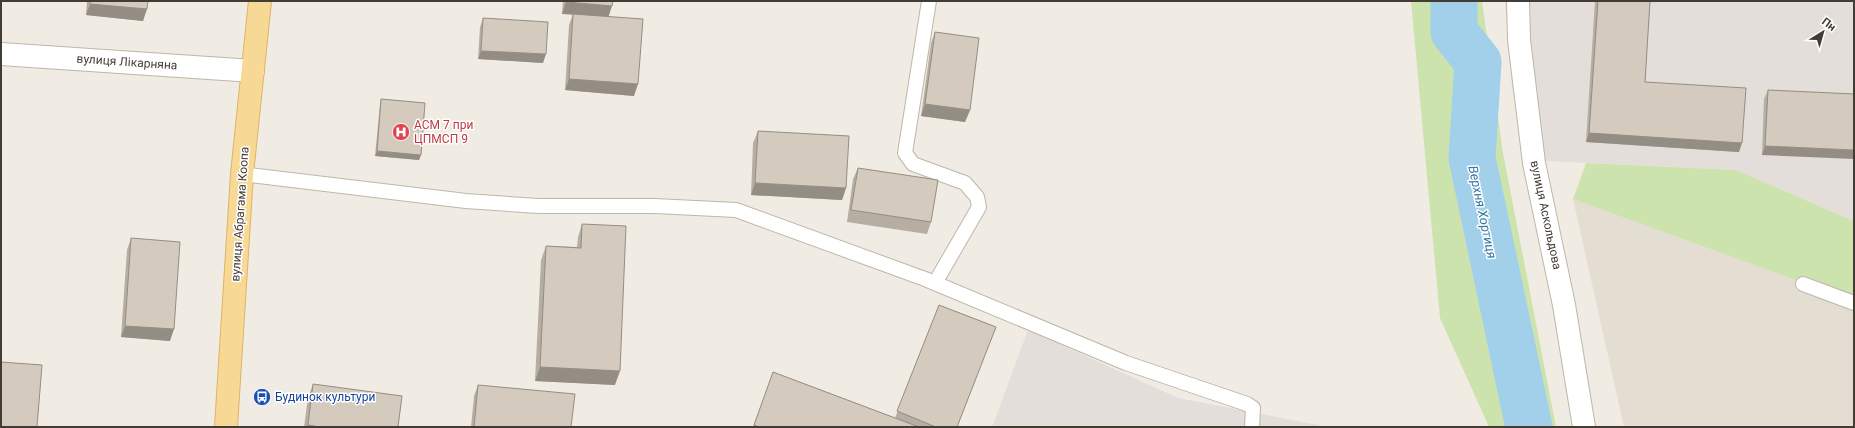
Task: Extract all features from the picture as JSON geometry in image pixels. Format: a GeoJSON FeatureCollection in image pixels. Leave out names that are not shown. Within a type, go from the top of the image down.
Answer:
{"type":"FeatureCollection","features":[{"type":"Feature","properties":{"kind":"main road","name":"вулиця Абрагама Коопа"},"geometry":{"type":"LineString","coordinates":[[226,427],[242,174],[260,1]]}},
{"type":"Feature","properties":{"kind":"street","name":"вулиця Аскольдова"},"geometry":{"type":"LineString","coordinates":[[1518,1],[1519,40],[1534,163],[1564,305],[1584,427]]}},
{"type":"Feature","properties":{"kind":"street","name":"вулиця Лікарняна"},"geometry":{"type":"LineString","coordinates":[[1,54],[253,71]]}},
{"type":"Feature","properties":{"kind":"lane"},"geometry":{"type":"LineString","coordinates":[[929,1],[905,153],[913,164],[965,183],[977,197],[979,207],[935,283]]}},
{"type":"Feature","properties":{"kind":"lane"},"geometry":{"type":"LineString","coordinates":[[242,174],[466,201],[538,206],[654,206],[736,210],[935,283],[1126,363],[1247,404],[1253,408],[1252,427]]}},
{"type":"Feature","properties":{"kind":"lane"},"geometry":{"type":"LineString","coordinates":[[1803,284],[1854,303]]}},
{"type":"Feature","properties":{"kind":"shaded area"},"geometry":{"type":"Polygon","coordinates":[[[1505,1],[1854,1],[1854,221],[1736,170],[1527,160],[1512,86],[1505,1]]]}},
{"type":"Feature","properties":{"kind":"shaded area"},"geometry":{"type":"Polygon","coordinates":[[[1573,199],[1854,294],[1854,427],[1624,427],[1573,199]]]}},
{"type":"Feature","properties":{"kind":"shaded area"},"geometry":{"type":"Polygon","coordinates":[[[1028,330],[1178,398],[1329,427],[992,427],[1028,330]]]}},
{"type":"Feature","properties":{"kind":"green space"},"geometry":{"type":"Polygon","coordinates":[[[1411,1],[1482,1],[1503,153],[1556,427],[1489,427],[1440,318],[1411,1]]]}},
{"type":"Feature","properties":{"kind":"green space"},"geometry":{"type":"Polygon","coordinates":[[[1586,163],[1736,170],[1854,221],[1854,301],[1573,199],[1586,163]]]}},
{"type":"Feature","properties":{"kind":"building"},"geometry":{"type":"Polygon","coordinates":[[[90,1],[148,1],[147,9],[90,4],[90,1]]]}},
{"type":"Feature","properties":{"kind":"building"},"geometry":{"type":"Polygon","coordinates":[[[566,1],[613,1],[612,6],[566,1]]]}},
{"type":"Feature","properties":{"kind":"building"},"geometry":{"type":"Polygon","coordinates":[[[1598,1],[1650,1],[1645,82],[1746,88],[1742,143],[1589,133],[1598,1]]]}},
{"type":"Feature","properties":{"kind":"building"},"geometry":{"type":"Polygon","coordinates":[[[573,14],[643,19],[638,84],[569,79],[573,14]]]}},
{"type":"Feature","properties":{"kind":"building"},"geometry":{"type":"Polygon","coordinates":[[[483,18],[548,22],[546,54],[481,51],[483,18]]]}},
{"type":"Feature","properties":{"kind":"building"},"geometry":{"type":"Polygon","coordinates":[[[935,32],[979,38],[970,110],[925,104],[935,32]]]}},
{"type":"Feature","properties":{"kind":"building"},"geometry":{"type":"Polygon","coordinates":[[[1768,90],[1854,94],[1854,150],[1765,146],[1768,90]]]}},
{"type":"Feature","properties":{"kind":"building"},"geometry":{"type":"Polygon","coordinates":[[[381,99],[425,103],[421,155],[377,151],[381,99]]]}},
{"type":"Feature","properties":{"kind":"building"},"geometry":{"type":"Polygon","coordinates":[[[758,131],[849,136],[846,188],[755,183],[758,131]]]}},
{"type":"Feature","properties":{"kind":"building"},"geometry":{"type":"Polygon","coordinates":[[[858,168],[938,180],[931,222],[851,210],[858,168]]]}},
{"type":"Feature","properties":{"kind":"building"},"geometry":{"type":"Polygon","coordinates":[[[582,224],[626,226],[620,371],[540,367],[546,246],[581,248],[582,224]]]}},
{"type":"Feature","properties":{"kind":"building"},"geometry":{"type":"Polygon","coordinates":[[[131,238],[180,242],[174,329],[125,326],[131,238]]]}},
{"type":"Feature","properties":{"kind":"building"},"geometry":{"type":"Polygon","coordinates":[[[939,305],[996,327],[957,427],[936,427],[897,411],[939,305]]]}},
{"type":"Feature","properties":{"kind":"building"},"geometry":{"type":"Polygon","coordinates":[[[1,362],[42,365],[37,427],[1,427],[1,362]]]}},
{"type":"Feature","properties":{"kind":"building"},"geometry":{"type":"Polygon","coordinates":[[[773,372],[919,427],[759,427],[754,425],[773,372]]]}},
{"type":"Feature","properties":{"kind":"building"},"geometry":{"type":"Polygon","coordinates":[[[313,384],[402,396],[398,427],[320,427],[308,425],[313,384]]]}},
{"type":"Feature","properties":{"kind":"building"},"geometry":{"type":"Polygon","coordinates":[[[478,385],[575,394],[571,427],[474,427],[478,385]]]}},
{"type":"Feature","properties":{"kind":"waterway","name":"Верхня Хортиця"},"geometry":{"type":"LineString","coordinates":[[1454,1],[1454,32],[1478,62],[1472,158],[1529,427]]}},
{"type":"Feature","properties":{"kind":"place","name":"АСМ 7 при ЦПМСП 9"},"geometry":{"type":"Point","coordinates":[401,132]}},
{"type":"Feature","properties":{"kind":"place","name":"Будинок культури"},"geometry":{"type":"Point","coordinates":[262,397]}}]}
